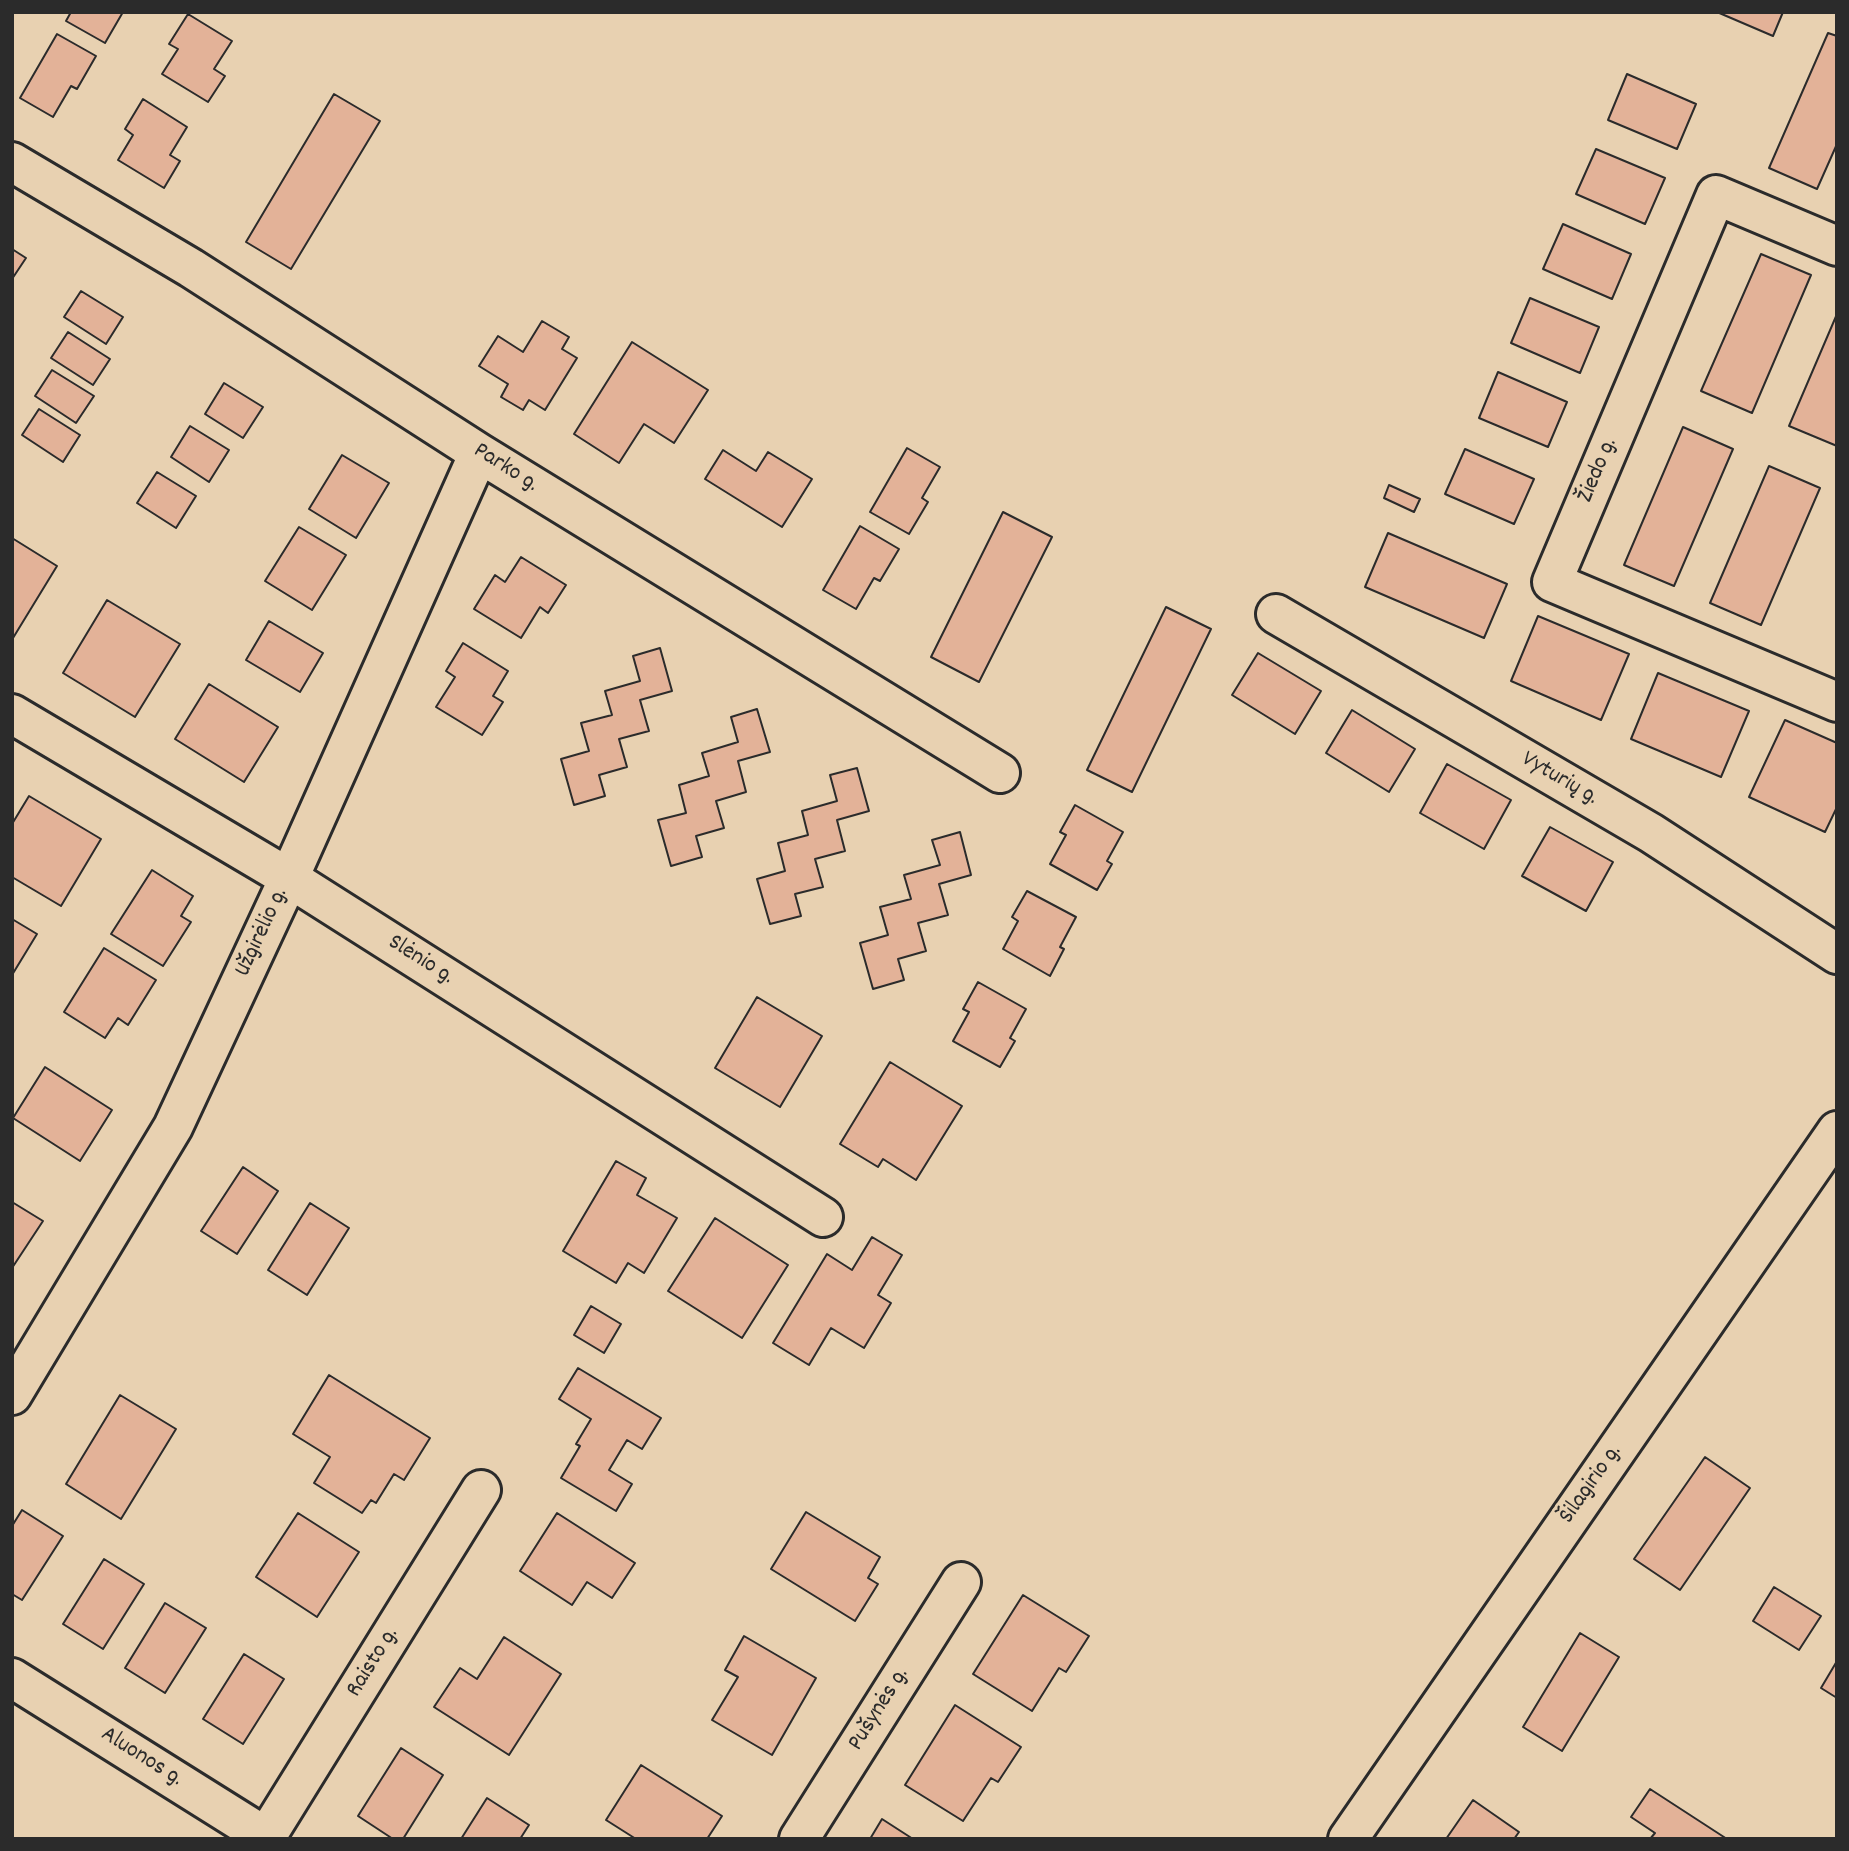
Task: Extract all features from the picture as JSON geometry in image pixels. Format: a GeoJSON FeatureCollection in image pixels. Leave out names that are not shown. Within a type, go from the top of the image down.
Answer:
{"type":"FeatureCollection","features":[{"type":"Feature","properties":{"kind":"street","name":"Parko g."},"geometry":{"type":"LineString","coordinates":[[12,162],[191,268],[480,453],[1000,773]]}},
{"type":"Feature","properties":{"kind":"street","name":"Žiedo g."},"geometry":{"type":"LineString","coordinates":[[1837,246],[1716,195],[1552,582],[1837,702]]}},
{"type":"Feature","properties":{"kind":"street","name":"Užgirėlio g."},"geometry":{"type":"LineString","coordinates":[[12,1395],[173,1127],[289,878],[480,453]]}},
{"type":"Feature","properties":{"kind":"street","name":"Vyturių g."},"geometry":{"type":"LineString","coordinates":[[1276,614],[1651,833],[1837,954]]}},
{"type":"Feature","properties":{"kind":"street","name":"Slėnio g."},"geometry":{"type":"LineString","coordinates":[[12,714],[289,878],[823,1217]]}},
{"type":"Feature","properties":{"kind":"street","name":"Šilagirio g."},"geometry":{"type":"LineString","coordinates":[[1348,1839],[1837,1131]]}},
{"type":"Feature","properties":{"kind":"street","name":"Raisto g."},"geometry":{"type":"LineString","coordinates":[[268,1838],[481,1490]]}},
{"type":"Feature","properties":{"kind":"street","name":"Pušynės g."},"geometry":{"type":"LineString","coordinates":[[799,1839],[961,1582]]}},
{"type":"Feature","properties":{"kind":"street","name":"Aluonos g."},"geometry":{"type":"LineString","coordinates":[[12,1678],[268,1838]]}},
{"type":"Feature","properties":{"kind":"building"},"geometry":{"type":"Polygon","coordinates":[[[71,12],[123,12],[105,43],[66,21],[71,12]]]}},
{"type":"Feature","properties":{"kind":"building"},"geometry":{"type":"Polygon","coordinates":[[[1717,12],[1783,12],[1773,36],[1717,12]]]}},
{"type":"Feature","properties":{"kind":"building"},"geometry":{"type":"Polygon","coordinates":[[[188,14],[232,41],[214,69],[225,76],[208,102],[162,74],[178,49],[169,44],[188,14]]]}},
{"type":"Feature","properties":{"kind":"building"},"geometry":{"type":"Polygon","coordinates":[[[1828,33],[1837,36],[1837,144],[1817,189],[1769,168],[1828,33]]]}},
{"type":"Feature","properties":{"kind":"building"},"geometry":{"type":"Polygon","coordinates":[[[57,34],[96,56],[77,89],[71,86],[53,117],[20,98],[57,34]]]}},
{"type":"Feature","properties":{"kind":"building"},"geometry":{"type":"Polygon","coordinates":[[[1627,74],[1696,104],[1677,149],[1608,120],[1627,74]]]}},
{"type":"Feature","properties":{"kind":"building"},"geometry":{"type":"Polygon","coordinates":[[[334,94],[380,121],[291,269],[246,242],[334,94]]]}},
{"type":"Feature","properties":{"kind":"building"},"geometry":{"type":"Polygon","coordinates":[[[143,99],[187,127],[170,155],[180,161],[164,188],[118,160],[133,135],[125,129],[143,99]]]}},
{"type":"Feature","properties":{"kind":"building"},"geometry":{"type":"Polygon","coordinates":[[[1596,149],[1665,178],[1645,224],[1576,194],[1596,149]]]}},
{"type":"Feature","properties":{"kind":"building"},"geometry":{"type":"Polygon","coordinates":[[[1563,224],[1631,254],[1612,299],[1543,269],[1563,224]]]}},
{"type":"Feature","properties":{"kind":"building"},"geometry":{"type":"Polygon","coordinates":[[[12,249],[26,258],[12,279],[12,249]]]}},
{"type":"Feature","properties":{"kind":"building"},"geometry":{"type":"Polygon","coordinates":[[[1761,254],[1811,275],[1752,413],[1701,391],[1761,254]]]}},
{"type":"Feature","properties":{"kind":"building"},"geometry":{"type":"Polygon","coordinates":[[[81,291],[123,317],[106,344],[64,317],[81,291]]]}},
{"type":"Feature","properties":{"kind":"building"},"geometry":{"type":"Polygon","coordinates":[[[1530,298],[1599,327],[1580,373],[1511,343],[1530,298]]]}},
{"type":"Feature","properties":{"kind":"building"},"geometry":{"type":"Polygon","coordinates":[[[1837,314],[1837,446],[1789,426],[1837,314]]]}},
{"type":"Feature","properties":{"kind":"building"},"geometry":{"type":"Polygon","coordinates":[[[542,321],[569,337],[562,349],[577,358],[545,410],[529,400],[523,410],[501,397],[508,384],[479,366],[498,336],[523,352],[542,321]]]}},
{"type":"Feature","properties":{"kind":"building"},"geometry":{"type":"Polygon","coordinates":[[[68,332],[110,359],[93,385],[51,358],[68,332]]]}},
{"type":"Feature","properties":{"kind":"building"},"geometry":{"type":"Polygon","coordinates":[[[632,342],[708,390],[674,443],[644,424],[619,463],[574,434],[632,342]]]}},
{"type":"Feature","properties":{"kind":"building"},"geometry":{"type":"Polygon","coordinates":[[[52,370],[94,396],[76,423],[35,396],[52,370]]]}},
{"type":"Feature","properties":{"kind":"building"},"geometry":{"type":"Polygon","coordinates":[[[1498,372],[1567,402],[1548,447],[1479,418],[1498,372]]]}},
{"type":"Feature","properties":{"kind":"building"},"geometry":{"type":"Polygon","coordinates":[[[224,383],[263,407],[243,438],[205,414],[224,383]]]}},
{"type":"Feature","properties":{"kind":"building"},"geometry":{"type":"Polygon","coordinates":[[[39,409],[80,435],[63,462],[22,435],[39,409]]]}},
{"type":"Feature","properties":{"kind":"building"},"geometry":{"type":"Polygon","coordinates":[[[190,426],[229,450],[209,482],[171,457],[190,426]]]}},
{"type":"Feature","properties":{"kind":"building"},"geometry":{"type":"Polygon","coordinates":[[[1683,427],[1733,449],[1674,586],[1624,565],[1683,427]]]}},
{"type":"Feature","properties":{"kind":"building"},"geometry":{"type":"Polygon","coordinates":[[[907,448],[940,467],[922,498],[928,502],[909,534],[870,512],[907,448]]]}},
{"type":"Feature","properties":{"kind":"building"},"geometry":{"type":"Polygon","coordinates":[[[1465,449],[1534,479],[1514,524],[1445,494],[1465,449]]]}},
{"type":"Feature","properties":{"kind":"building"},"geometry":{"type":"Polygon","coordinates":[[[723,450],[756,471],[768,452],[812,479],[782,527],[705,479],[723,450]]]}},
{"type":"Feature","properties":{"kind":"building"},"geometry":{"type":"Polygon","coordinates":[[[342,455],[389,483],[356,538],[309,509],[342,455]]]}},
{"type":"Feature","properties":{"kind":"building"},"geometry":{"type":"Polygon","coordinates":[[[1769,466],[1820,488],[1761,625],[1710,603],[1769,466]]]}},
{"type":"Feature","properties":{"kind":"building"},"geometry":{"type":"Polygon","coordinates":[[[157,472],[196,496],[176,528],[137,503],[157,472]]]}},
{"type":"Feature","properties":{"kind":"building"},"geometry":{"type":"Polygon","coordinates":[[[1389,485],[1420,499],[1414,512],[1384,498],[1389,485]]]}},
{"type":"Feature","properties":{"kind":"building"},"geometry":{"type":"Polygon","coordinates":[[[1003,512],[1052,537],[979,682],[931,657],[1003,512]]]}},
{"type":"Feature","properties":{"kind":"building"},"geometry":{"type":"Polygon","coordinates":[[[860,526],[899,549],[880,581],[874,578],[856,609],[823,590],[860,526]]]}},
{"type":"Feature","properties":{"kind":"building"},"geometry":{"type":"Polygon","coordinates":[[[299,527],[346,555],[312,610],[265,581],[299,527]]]}},
{"type":"Feature","properties":{"kind":"building"},"geometry":{"type":"Polygon","coordinates":[[[1388,533],[1507,584],[1484,638],[1365,587],[1388,533]]]}},
{"type":"Feature","properties":{"kind":"building"},"geometry":{"type":"Polygon","coordinates":[[[12,538],[57,566],[13,638],[12,638],[12,538]]]}},
{"type":"Feature","properties":{"kind":"building"},"geometry":{"type":"Polygon","coordinates":[[[521,557],[566,585],[548,613],[540,607],[521,638],[474,609],[495,575],[505,582],[521,557]]]}},
{"type":"Feature","properties":{"kind":"building"},"geometry":{"type":"Polygon","coordinates":[[[107,600],[180,644],[135,717],[63,673],[107,600]]]}},
{"type":"Feature","properties":{"kind":"building"},"geometry":{"type":"Polygon","coordinates":[[[1166,607],[1211,629],[1132,792],[1087,770],[1166,607]]]}},
{"type":"Feature","properties":{"kind":"building"},"geometry":{"type":"Polygon","coordinates":[[[1538,616],[1629,654],[1601,720],[1511,681],[1538,616]]]}},
{"type":"Feature","properties":{"kind":"building"},"geometry":{"type":"Polygon","coordinates":[[[269,621],[323,653],[300,692],[246,660],[269,621]]]}},
{"type":"Feature","properties":{"kind":"building"},"geometry":{"type":"Polygon","coordinates":[[[463,643],[508,671],[493,696],[503,702],[482,735],[436,707],[455,677],[446,671],[463,643]]]}},
{"type":"Feature","properties":{"kind":"building"},"geometry":{"type":"Polygon","coordinates":[[[660,648],[672,691],[640,700],[649,731],[619,739],[627,767],[599,775],[605,796],[574,805],[561,759],[589,751],[581,723],[612,715],[605,691],[640,681],[633,656],[660,648]]]}},
{"type":"Feature","properties":{"kind":"building"},"geometry":{"type":"Polygon","coordinates":[[[1258,653],[1321,691],[1295,734],[1232,695],[1258,653]]]}},
{"type":"Feature","properties":{"kind":"building"},"geometry":{"type":"Polygon","coordinates":[[[1658,673],[1749,711],[1721,777],[1631,739],[1658,673]]]}},
{"type":"Feature","properties":{"kind":"building"},"geometry":{"type":"Polygon","coordinates":[[[209,684],[278,727],[244,782],[175,739],[209,684]]]}},
{"type":"Feature","properties":{"kind":"building"},"geometry":{"type":"Polygon","coordinates":[[[757,709],[770,752],[738,761],[746,792],[716,801],[724,828],[696,836],[702,857],[671,866],[658,820],[686,813],[679,785],[709,776],[702,753],[738,742],[731,717],[757,709]]]}},
{"type":"Feature","properties":{"kind":"building"},"geometry":{"type":"Polygon","coordinates":[[[1352,710],[1415,749],[1389,792],[1326,753],[1352,710]]]}},
{"type":"Feature","properties":{"kind":"building"},"geometry":{"type":"Polygon","coordinates":[[[1785,720],[1837,743],[1837,807],[1825,832],[1749,797],[1785,720]]]}},
{"type":"Feature","properties":{"kind":"building"},"geometry":{"type":"Polygon","coordinates":[[[1447,764],[1511,800],[1484,849],[1420,813],[1447,764]]]}},
{"type":"Feature","properties":{"kind":"building"},"geometry":{"type":"Polygon","coordinates":[[[857,768],[869,811],[837,820],[845,851],[815,859],[823,887],[795,894],[801,916],[770,924],[757,879],[785,871],[778,843],[808,835],[802,811],[837,801],[830,775],[857,768]]]}},
{"type":"Feature","properties":{"kind":"building"},"geometry":{"type":"Polygon","coordinates":[[[29,796],[101,839],[61,906],[12,877],[12,824],[29,796]]]}},
{"type":"Feature","properties":{"kind":"building"},"geometry":{"type":"Polygon","coordinates":[[[1075,805],[1123,832],[1107,861],[1112,864],[1097,890],[1050,864],[1066,835],[1060,832],[1075,805]]]}},
{"type":"Feature","properties":{"kind":"building"},"geometry":{"type":"Polygon","coordinates":[[[1550,827],[1613,862],[1586,911],[1522,876],[1550,827]]]}},
{"type":"Feature","properties":{"kind":"building"},"geometry":{"type":"Polygon","coordinates":[[[960,832],[971,875],[939,884],[948,915],[918,923],[926,951],[898,959],[904,980],[873,989],[860,943],[888,935],[880,907],[911,899],[904,875],[940,865],[932,840],[960,832]]]}},
{"type":"Feature","properties":{"kind":"building"},"geometry":{"type":"Polygon","coordinates":[[[152,870],[193,896],[181,916],[191,922],[163,966],[111,934],[152,870]]]}},
{"type":"Feature","properties":{"kind":"building"},"geometry":{"type":"Polygon","coordinates":[[[1027,891],[1076,917],[1060,947],[1064,949],[1050,976],[1003,949],[1018,921],[1012,917],[1027,891]]]}},
{"type":"Feature","properties":{"kind":"building"},"geometry":{"type":"Polygon","coordinates":[[[12,919],[37,934],[12,975],[12,919]]]}},
{"type":"Feature","properties":{"kind":"building"},"geometry":{"type":"Polygon","coordinates":[[[104,948],[156,980],[128,1025],[118,1018],[105,1038],[64,1012],[104,948]]]}},
{"type":"Feature","properties":{"kind":"building"},"geometry":{"type":"Polygon","coordinates":[[[978,982],[1026,1009],[1010,1038],[1015,1041],[1000,1067],[953,1041],[969,1012],[963,1009],[978,982]]]}},
{"type":"Feature","properties":{"kind":"building"},"geometry":{"type":"Polygon","coordinates":[[[757,997],[822,1036],[780,1107],[715,1068],[757,997]]]}},
{"type":"Feature","properties":{"kind":"building"},"geometry":{"type":"Polygon","coordinates":[[[890,1062],[962,1106],[916,1180],[883,1159],[878,1167],[840,1144],[890,1062]]]}},
{"type":"Feature","properties":{"kind":"building"},"geometry":{"type":"Polygon","coordinates":[[[45,1067],[112,1110],[80,1161],[13,1118],[45,1067]]]}},
{"type":"Feature","properties":{"kind":"building"},"geometry":{"type":"Polygon","coordinates":[[[616,1161],[646,1178],[637,1195],[677,1218],[644,1273],[628,1263],[616,1283],[563,1251],[616,1161]]]}},
{"type":"Feature","properties":{"kind":"building"},"geometry":{"type":"Polygon","coordinates":[[[243,1167],[278,1191],[237,1254],[201,1231],[243,1167]]]}},
{"type":"Feature","properties":{"kind":"building"},"geometry":{"type":"Polygon","coordinates":[[[12,1202],[43,1221],[12,1268],[12,1202]]]}},
{"type":"Feature","properties":{"kind":"building"},"geometry":{"type":"Polygon","coordinates":[[[310,1203],[349,1228],[307,1295],[268,1270],[310,1203]]]}},
{"type":"Feature","properties":{"kind":"building"},"geometry":{"type":"Polygon","coordinates":[[[715,1218],[788,1265],[742,1338],[668,1291],[715,1218]]]}},
{"type":"Feature","properties":{"kind":"building"},"geometry":{"type":"Polygon","coordinates":[[[872,1237],[902,1255],[878,1295],[891,1303],[864,1348],[831,1328],[809,1365],[773,1343],[827,1254],[852,1270],[872,1237]]]}},
{"type":"Feature","properties":{"kind":"building"},"geometry":{"type":"Polygon","coordinates":[[[591,1306],[621,1324],[604,1353],[574,1335],[591,1306]]]}},
{"type":"Feature","properties":{"kind":"building"},"geometry":{"type":"Polygon","coordinates":[[[578,1368],[661,1418],[642,1449],[627,1440],[609,1470],[632,1484],[616,1511],[561,1478],[580,1446],[576,1444],[591,1419],[559,1399],[578,1368]]]}},
{"type":"Feature","properties":{"kind":"building"},"geometry":{"type":"Polygon","coordinates":[[[329,1375],[430,1438],[404,1480],[394,1474],[376,1503],[371,1500],[362,1513],[314,1483],[330,1457],[293,1434],[329,1375]]]}},
{"type":"Feature","properties":{"kind":"building"},"geometry":{"type":"Polygon","coordinates":[[[120,1395],[176,1429],[121,1519],[66,1484],[120,1395]]]}},
{"type":"Feature","properties":{"kind":"building"},"geometry":{"type":"Polygon","coordinates":[[[1705,1457],[1750,1488],[1680,1590],[1634,1559],[1705,1457]]]}},
{"type":"Feature","properties":{"kind":"building"},"geometry":{"type":"Polygon","coordinates":[[[22,1510],[63,1536],[22,1600],[12,1594],[12,1526],[22,1510]]]}},
{"type":"Feature","properties":{"kind":"building"},"geometry":{"type":"Polygon","coordinates":[[[806,1512],[880,1557],[868,1578],[878,1584],[855,1621],[771,1569],[806,1512]]]}},
{"type":"Feature","properties":{"kind":"building"},"geometry":{"type":"Polygon","coordinates":[[[298,1513],[359,1552],[317,1617],[256,1577],[298,1513]]]}},
{"type":"Feature","properties":{"kind":"building"},"geometry":{"type":"Polygon","coordinates":[[[557,1513],[635,1563],[612,1598],[587,1582],[572,1605],[520,1571],[557,1513]]]}},
{"type":"Feature","properties":{"kind":"building"},"geometry":{"type":"Polygon","coordinates":[[[104,1559],[144,1584],[103,1649],[63,1624],[104,1559]]]}},
{"type":"Feature","properties":{"kind":"building"},"geometry":{"type":"Polygon","coordinates":[[[1774,1587],[1821,1616],[1799,1650],[1753,1621],[1774,1587]]]}},
{"type":"Feature","properties":{"kind":"building"},"geometry":{"type":"Polygon","coordinates":[[[1023,1595],[1089,1636],[1066,1672],[1059,1668],[1032,1711],[973,1674],[1023,1595]]]}},
{"type":"Feature","properties":{"kind":"building"},"geometry":{"type":"Polygon","coordinates":[[[165,1603],[206,1628],[165,1693],[125,1668],[165,1603]]]}},
{"type":"Feature","properties":{"kind":"building"},"geometry":{"type":"Polygon","coordinates":[[[1580,1633],[1619,1657],[1562,1751],[1523,1727],[1580,1633]]]}},
{"type":"Feature","properties":{"kind":"building"},"geometry":{"type":"Polygon","coordinates":[[[744,1636],[816,1678],[772,1755],[712,1720],[738,1677],[725,1670],[744,1636]]]}},
{"type":"Feature","properties":{"kind":"building"},"geometry":{"type":"Polygon","coordinates":[[[504,1637],[561,1674],[509,1755],[434,1707],[460,1668],[477,1679],[504,1637]]]}},
{"type":"Feature","properties":{"kind":"building"},"geometry":{"type":"Polygon","coordinates":[[[244,1654],[284,1679],[243,1744],[203,1719],[244,1654]]]}},
{"type":"Feature","properties":{"kind":"building"},"geometry":{"type":"Polygon","coordinates":[[[1837,1661],[1837,1698],[1821,1688],[1837,1661]]]}},
{"type":"Feature","properties":{"kind":"building"},"geometry":{"type":"Polygon","coordinates":[[[955,1705],[1021,1747],[998,1782],[991,1778],[963,1821],[905,1785],[955,1705]]]}},
{"type":"Feature","properties":{"kind":"building"},"geometry":{"type":"Polygon","coordinates":[[[401,1748],[443,1775],[403,1839],[393,1839],[358,1816],[401,1748]]]}},
{"type":"Feature","properties":{"kind":"building"},"geometry":{"type":"Polygon","coordinates":[[[641,1765],[722,1816],[707,1839],[636,1839],[606,1820],[641,1765]]]}},
{"type":"Feature","properties":{"kind":"building"},"geometry":{"type":"Polygon","coordinates":[[[1650,1789],[1727,1839],[1650,1839],[1655,1833],[1631,1817],[1650,1789]]]}},
{"type":"Feature","properties":{"kind":"building"},"geometry":{"type":"Polygon","coordinates":[[[487,1798],[529,1825],[520,1839],[461,1839],[487,1798]]]}},
{"type":"Feature","properties":{"kind":"building"},"geometry":{"type":"Polygon","coordinates":[[[1473,1800],[1519,1832],[1514,1839],[1446,1839],[1473,1800]]]}},
{"type":"Feature","properties":{"kind":"building"},"geometry":{"type":"Polygon","coordinates":[[[882,1819],[913,1839],[870,1839],[882,1819]]]}}]}
